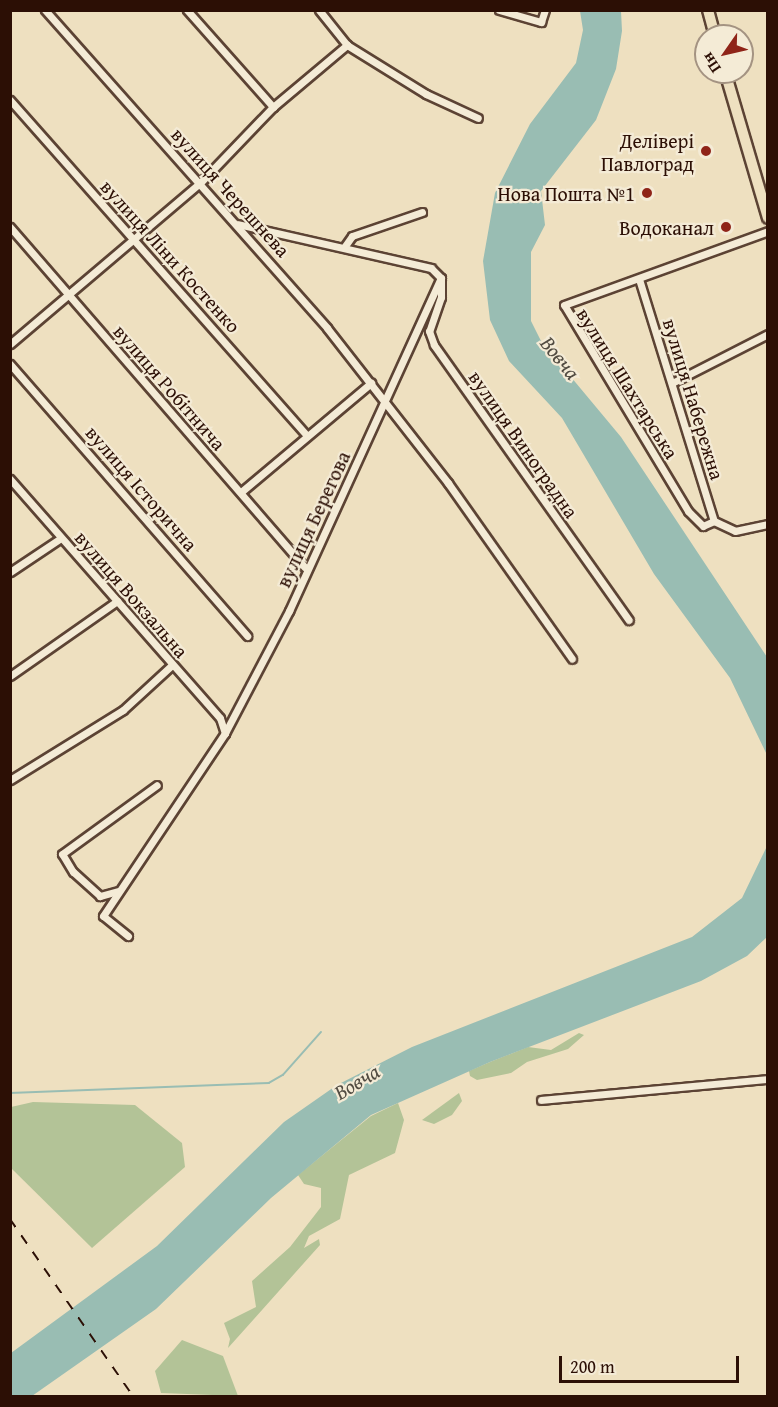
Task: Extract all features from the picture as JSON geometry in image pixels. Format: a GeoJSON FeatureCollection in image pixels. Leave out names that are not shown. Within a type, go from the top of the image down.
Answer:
{"type":"FeatureCollection","features":[{"type":"Feature","properties":{"kind":"highway"},"geometry":{"type":"LineString","coordinates":[[729,84],[768,218]]}},
{"type":"Feature","properties":{"kind":"street","name":"вулиця Черешнева"},"geometry":{"type":"LineString","coordinates":[[45,10],[238,224],[385,402]]}},
{"type":"Feature","properties":{"kind":"street"},"geometry":{"type":"LineString","coordinates":[[187,10],[273,107]]}},
{"type":"Feature","properties":{"kind":"street"},"geometry":{"type":"LineString","coordinates":[[319,10],[347,45],[426,94],[478,118]]}},
{"type":"Feature","properties":{"kind":"street"},"geometry":{"type":"LineString","coordinates":[[499,10],[541,22],[545,10]]}},
{"type":"Feature","properties":{"kind":"street"},"geometry":{"type":"LineString","coordinates":[[10,344],[200,183],[273,107],[347,45]]}},
{"type":"Feature","properties":{"kind":"street","name":"вулиця Ліни Костенко"},"geometry":{"type":"LineString","coordinates":[[10,100],[306,435]]}},
{"type":"Feature","properties":{"kind":"street"},"geometry":{"type":"LineString","coordinates":[[345,246],[352,236],[422,212]]}},
{"type":"Feature","properties":{"kind":"street"},"geometry":{"type":"LineString","coordinates":[[238,224],[345,246],[431,268],[441,278]]}},
{"type":"Feature","properties":{"kind":"street","name":"вулиця Робітнича"},"geometry":{"type":"LineString","coordinates":[[10,227],[305,567]]}},
{"type":"Feature","properties":{"kind":"street","name":"вулиця Шахтарська"},"geometry":{"type":"LineString","coordinates":[[717,525],[703,526],[688,511],[564,310],[567,302],[639,279],[768,231]]}},
{"type":"Feature","properties":{"kind":"street","name":"вулиця Берегова"},"geometry":{"type":"LineString","coordinates":[[128,936],[103,916],[225,733],[289,612],[305,567],[385,402],[441,278]]}},
{"type":"Feature","properties":{"kind":"street","name":"вулиця Виноградна"},"geometry":{"type":"LineString","coordinates":[[441,278],[441,297],[429,331],[434,345],[629,620]]}},
{"type":"Feature","properties":{"kind":"street","name":"вулиця Набережна"},"geometry":{"type":"LineString","coordinates":[[639,279],[717,525]]}},
{"type":"Feature","properties":{"kind":"street"},"geometry":{"type":"LineString","coordinates":[[672,383],[768,334]]}},
{"type":"Feature","properties":{"kind":"street","name":"вулиця Історична"},"geometry":{"type":"LineString","coordinates":[[10,364],[247,636]]}},
{"type":"Feature","properties":{"kind":"street"},"geometry":{"type":"LineString","coordinates":[[241,492],[306,435],[371,383]]}},
{"type":"Feature","properties":{"kind":"street"},"geometry":{"type":"LineString","coordinates":[[385,402],[572,659]]}},
{"type":"Feature","properties":{"kind":"street","name":"вулиця Вокзальна"},"geometry":{"type":"LineString","coordinates":[[10,479],[171,665],[220,718],[225,733]]}},
{"type":"Feature","properties":{"kind":"street"},"geometry":{"type":"LineString","coordinates":[[717,525],[768,524]]}},
{"type":"Feature","properties":{"kind":"street"},"geometry":{"type":"LineString","coordinates":[[10,572],[61,538]]}},
{"type":"Feature","properties":{"kind":"street"},"geometry":{"type":"LineString","coordinates":[[10,676],[117,601]]}},
{"type":"Feature","properties":{"kind":"street"},"geometry":{"type":"LineString","coordinates":[[10,780],[123,710],[171,665]]}},
{"type":"Feature","properties":{"kind":"street"},"geometry":{"type":"LineString","coordinates":[[118,891],[100,896],[73,872],[62,854],[157,785]]}},
{"type":"Feature","properties":{"kind":"street"},"geometry":{"type":"LineString","coordinates":[[541,1100],[768,1079]]}},
{"type":"Feature","properties":{"kind":"green space"},"geometry":{"type":"Polygon","coordinates":[[[579,1033],[584,1035],[568,1049],[527,1062],[511,1073],[477,1080],[470,1076],[469,1071],[528,1047],[551,1050],[579,1033]]]}},
{"type":"Feature","properties":{"kind":"green space"},"geometry":{"type":"Polygon","coordinates":[[[459,1093],[462,1101],[452,1115],[434,1124],[422,1120],[459,1093]]]}},
{"type":"Feature","properties":{"kind":"green space"},"geometry":{"type":"Polygon","coordinates":[[[33,1102],[135,1105],[182,1143],[185,1167],[92,1248],[11,1168],[11,1107],[33,1102]]]}},
{"type":"Feature","properties":{"kind":"green space"},"geometry":{"type":"Polygon","coordinates":[[[398,1103],[404,1120],[395,1153],[349,1175],[340,1219],[309,1236],[304,1248],[319,1239],[320,1245],[228,1348],[230,1339],[224,1323],[256,1307],[252,1281],[290,1247],[321,1207],[321,1188],[304,1184],[298,1175],[371,1116],[398,1103]]]}},
{"type":"Feature","properties":{"kind":"green space"},"geometry":{"type":"Polygon","coordinates":[[[182,1340],[223,1356],[238,1396],[161,1393],[155,1371],[182,1340]]]}},
{"type":"Feature","properties":{"kind":"water"},"geometry":{"type":"Polygon","coordinates":[[[580,11],[621,11],[622,31],[616,69],[596,120],[541,191],[545,225],[531,252],[531,321],[541,341],[621,437],[767,657],[767,755],[730,678],[654,574],[562,418],[509,361],[490,320],[483,261],[495,193],[530,124],[576,63],[583,30],[580,11]]]}},
{"type":"Feature","properties":{"kind":"water","name":"Вовча"},"geometry":{"type":"Polygon","coordinates":[[[767,846],[767,937],[747,956],[701,981],[490,1062],[371,1115],[271,1198],[156,1309],[32,1396],[11,1396],[11,1353],[157,1246],[284,1122],[337,1085],[412,1047],[692,937],[742,898],[767,846]]]}},
{"type":"Feature","properties":{"kind":"waterway"},"geometry":{"type":"LineString","coordinates":[[10,1093],[269,1083],[283,1075],[321,1032]]}},
{"type":"Feature","properties":{"kind":"railway"},"geometry":{"type":"LineString","coordinates":[[10,1219],[133,1396]]}},
{"type":"Feature","properties":{"kind":"place","name":"Делівері Павлоград"},"geometry":{"type":"Point","coordinates":[706,151]}},
{"type":"Feature","properties":{"kind":"place","name":"Нова Пошта №1"},"geometry":{"type":"Point","coordinates":[647,193]}},
{"type":"Feature","properties":{"kind":"place","name":"Водоканал"},"geometry":{"type":"Point","coordinates":[726,227]}}]}
